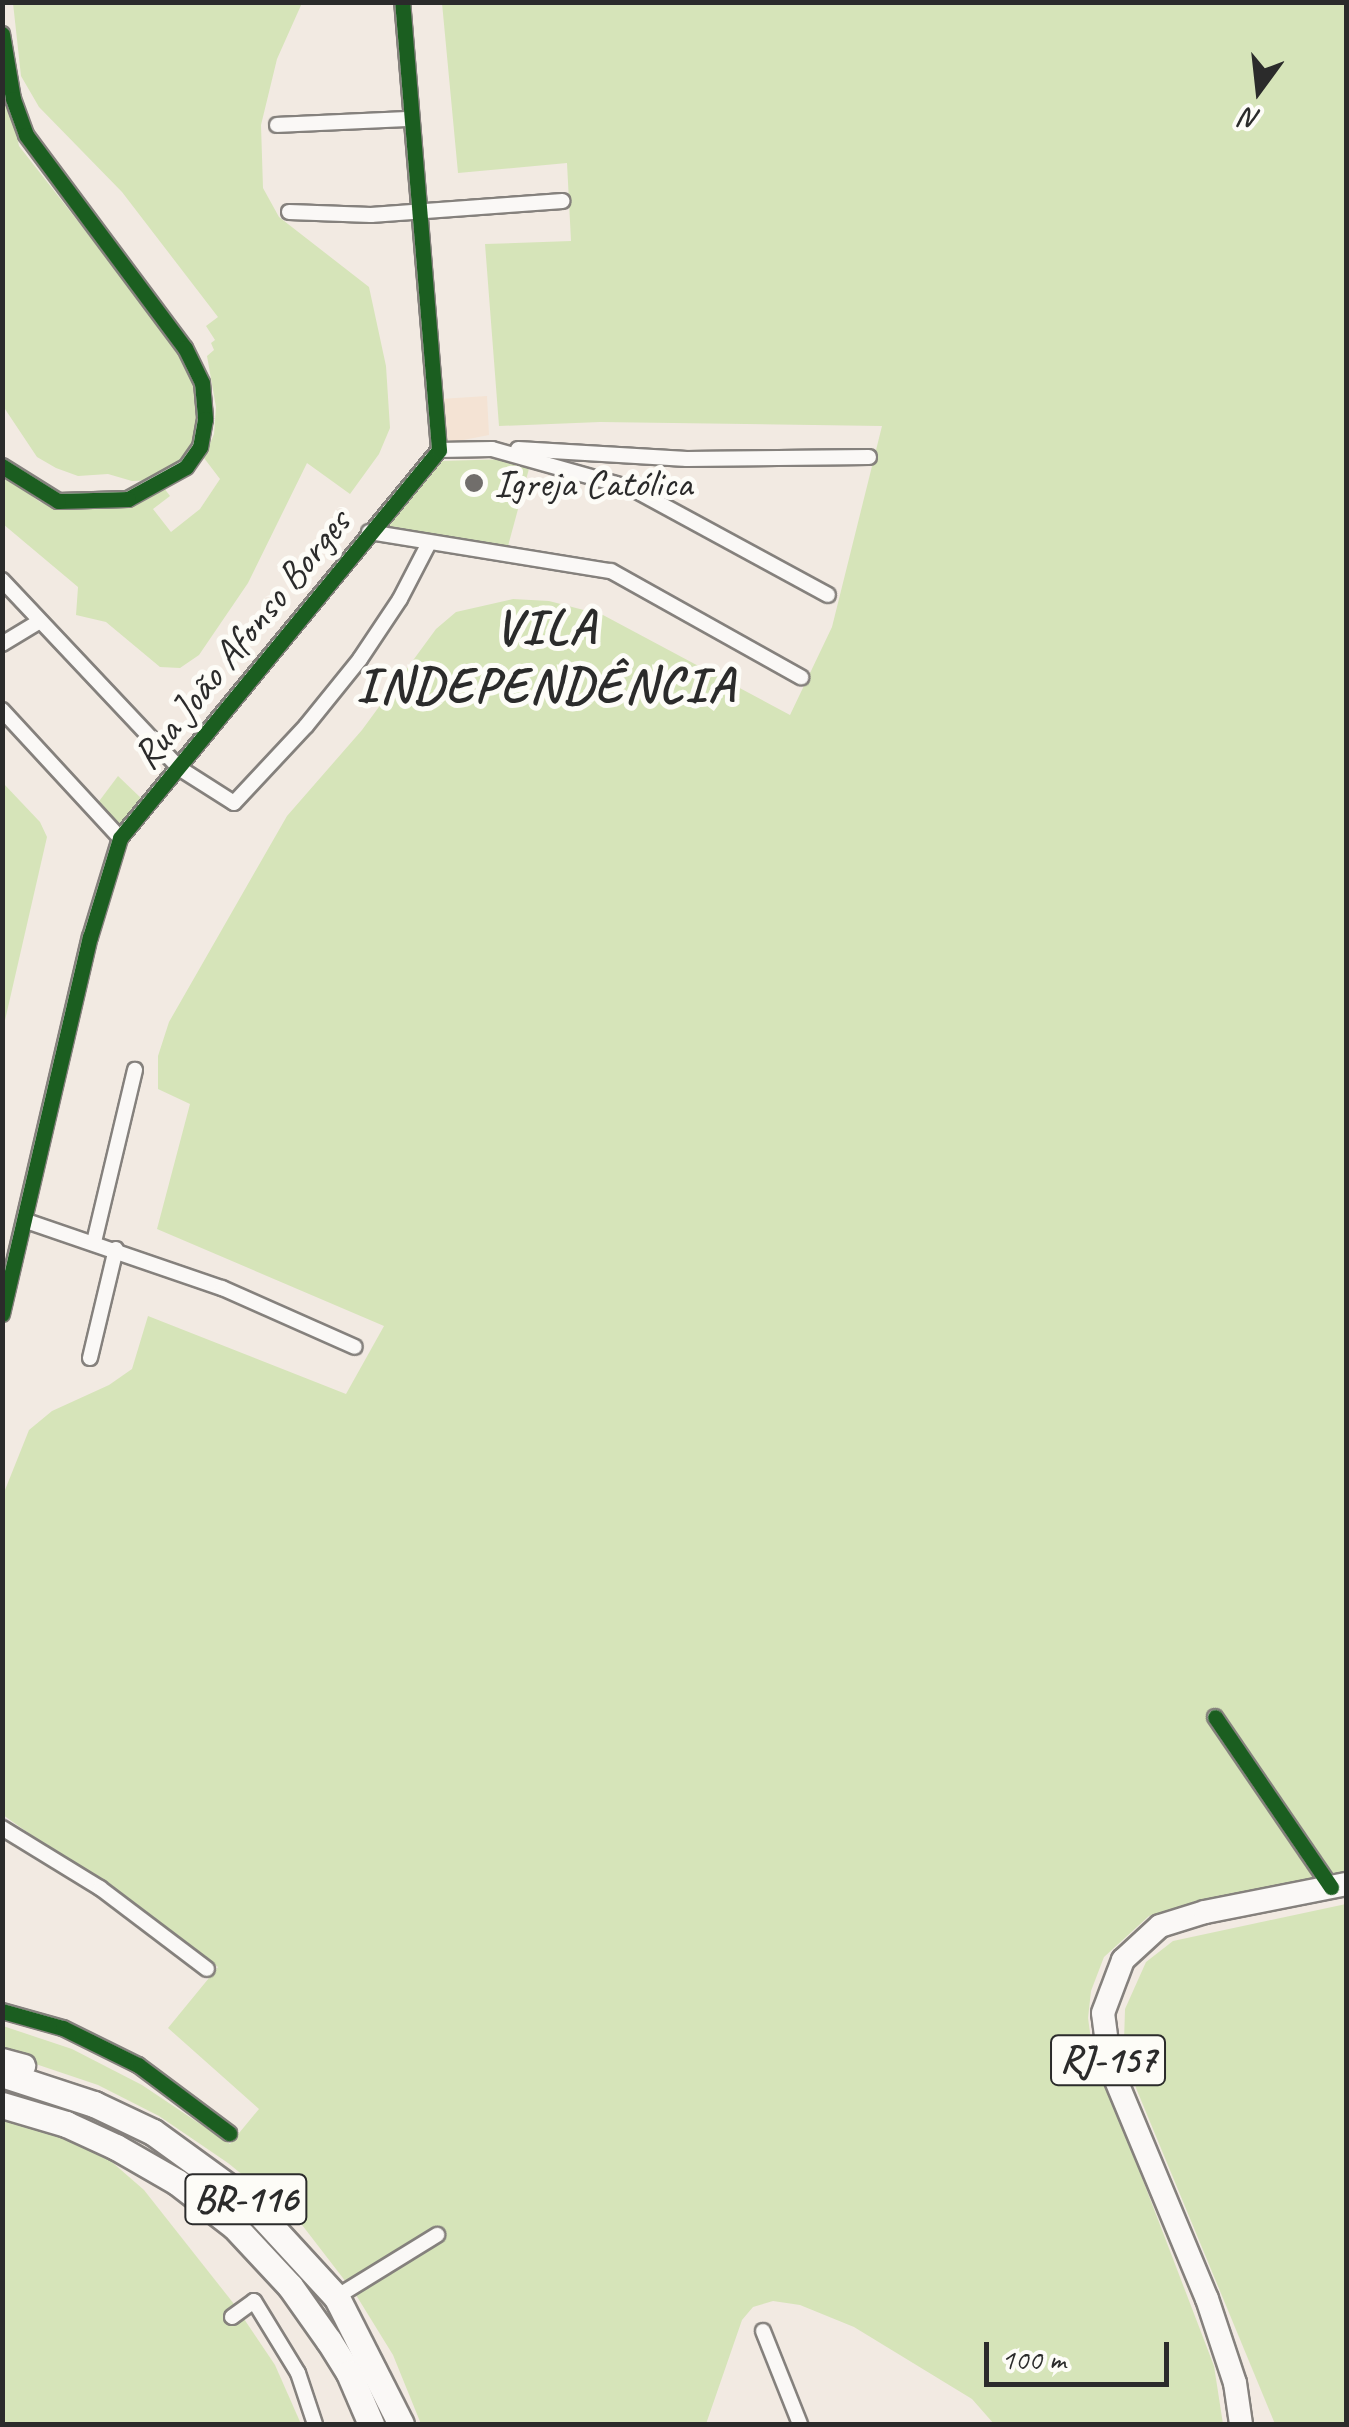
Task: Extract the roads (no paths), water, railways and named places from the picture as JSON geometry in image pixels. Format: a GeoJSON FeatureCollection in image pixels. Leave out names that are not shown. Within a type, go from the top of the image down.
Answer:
{"type":"FeatureCollection","features":[{"type":"Feature","properties":{"kind":"highway"},"geometry":{"type":"LineString","coordinates":[[10,2067],[126,2106],[211,2159],[286,2228],[341,2294],[376,2353],[404,2424]]}},
{"type":"Feature","properties":{"kind":"highway","name":"BR-116"},"geometry":{"type":"LineString","coordinates":[[10,2067],[138,2124],[192,2157],[247,2200],[337,2298],[404,2424]]}},
{"type":"Feature","properties":{"kind":"highway","name":"BR-116"},"geometry":{"type":"LineString","coordinates":[[2,2105],[66,2124],[116,2147],[215,2209],[261,2252],[308,2310],[349,2373],[371,2424]]}},
{"type":"Feature","properties":{"kind":"main road","name":"RJ-157"},"geometry":{"type":"LineString","coordinates":[[1241,2424],[1235,2383],[1207,2299],[1110,2066],[1103,2012],[1123,1960],[1160,1926],[1206,1912],[1339,1885]]}},
{"type":"Feature","properties":{"kind":"street"},"geometry":{"type":"LineString","coordinates":[[402,2],[440,450],[703,459],[869,458]]}},
{"type":"Feature","properties":{"kind":"street"},"geometry":{"type":"LineString","coordinates":[[2,34],[16,110],[26,136],[196,366],[205,406],[202,439],[192,461],[170,480],[128,498],[58,502],[2,466]]}},
{"type":"Feature","properties":{"kind":"street"},"geometry":{"type":"LineString","coordinates":[[278,126],[411,119]]}},
{"type":"Feature","properties":{"kind":"street"},"geometry":{"type":"LineString","coordinates":[[289,212],[420,213],[562,201]]}},
{"type":"Feature","properties":{"kind":"street"},"geometry":{"type":"LineString","coordinates":[[492,449],[630,488],[828,596]]}},
{"type":"Feature","properties":{"kind":"street","name":"Rua João Afonso Borges"},"geometry":{"type":"LineString","coordinates":[[3,1308],[90,938],[120,838],[440,450]]}},
{"type":"Feature","properties":{"kind":"street"},"geometry":{"type":"LineString","coordinates":[[369,532],[611,571],[800,677]]}},
{"type":"Feature","properties":{"kind":"street"},"geometry":{"type":"LineString","coordinates":[[2,580],[179,768],[223,799],[240,801],[360,659],[400,599],[429,543]]}},
{"type":"Feature","properties":{"kind":"street"},"geometry":{"type":"LineString","coordinates":[[2,644],[40,621]]}},
{"type":"Feature","properties":{"kind":"street"},"geometry":{"type":"LineString","coordinates":[[2,710],[120,838]]}},
{"type":"Feature","properties":{"kind":"street"},"geometry":{"type":"LineString","coordinates":[[94,1242],[135,1070]]}},
{"type":"Feature","properties":{"kind":"street"},"geometry":{"type":"LineString","coordinates":[[26,1220],[222,1288],[355,1347]]}},
{"type":"Feature","properties":{"kind":"street"},"geometry":{"type":"LineString","coordinates":[[90,1358],[116,1249]]}},
{"type":"Feature","properties":{"kind":"street"},"geometry":{"type":"LineString","coordinates":[[1214,1716],[1339,1885]]}},
{"type":"Feature","properties":{"kind":"street"},"geometry":{"type":"LineString","coordinates":[[2,1828],[100,1888],[207,1969]]}},
{"type":"Feature","properties":{"kind":"street"},"geometry":{"type":"LineString","coordinates":[[2,2011],[63,2028],[155,2077],[229,2133]]}},
{"type":"Feature","properties":{"kind":"street"},"geometry":{"type":"LineString","coordinates":[[341,2294],[437,2235]]}},
{"type":"Feature","properties":{"kind":"street"},"geometry":{"type":"LineString","coordinates":[[232,2317],[254,2301],[298,2374],[315,2424]]}},
{"type":"Feature","properties":{"kind":"street"},"geometry":{"type":"LineString","coordinates":[[763,2330],[800,2424]]}},
{"type":"Feature","properties":{"kind":"place","name":"Igreja Católica"},"geometry":{"type":"Point","coordinates":[474,483]}},
{"type":"Feature","properties":{"kind":"district","name":"VILA INDEPENDÊNCIA"},"geometry":{"type":"Point","coordinates":[546,655]}}]}
